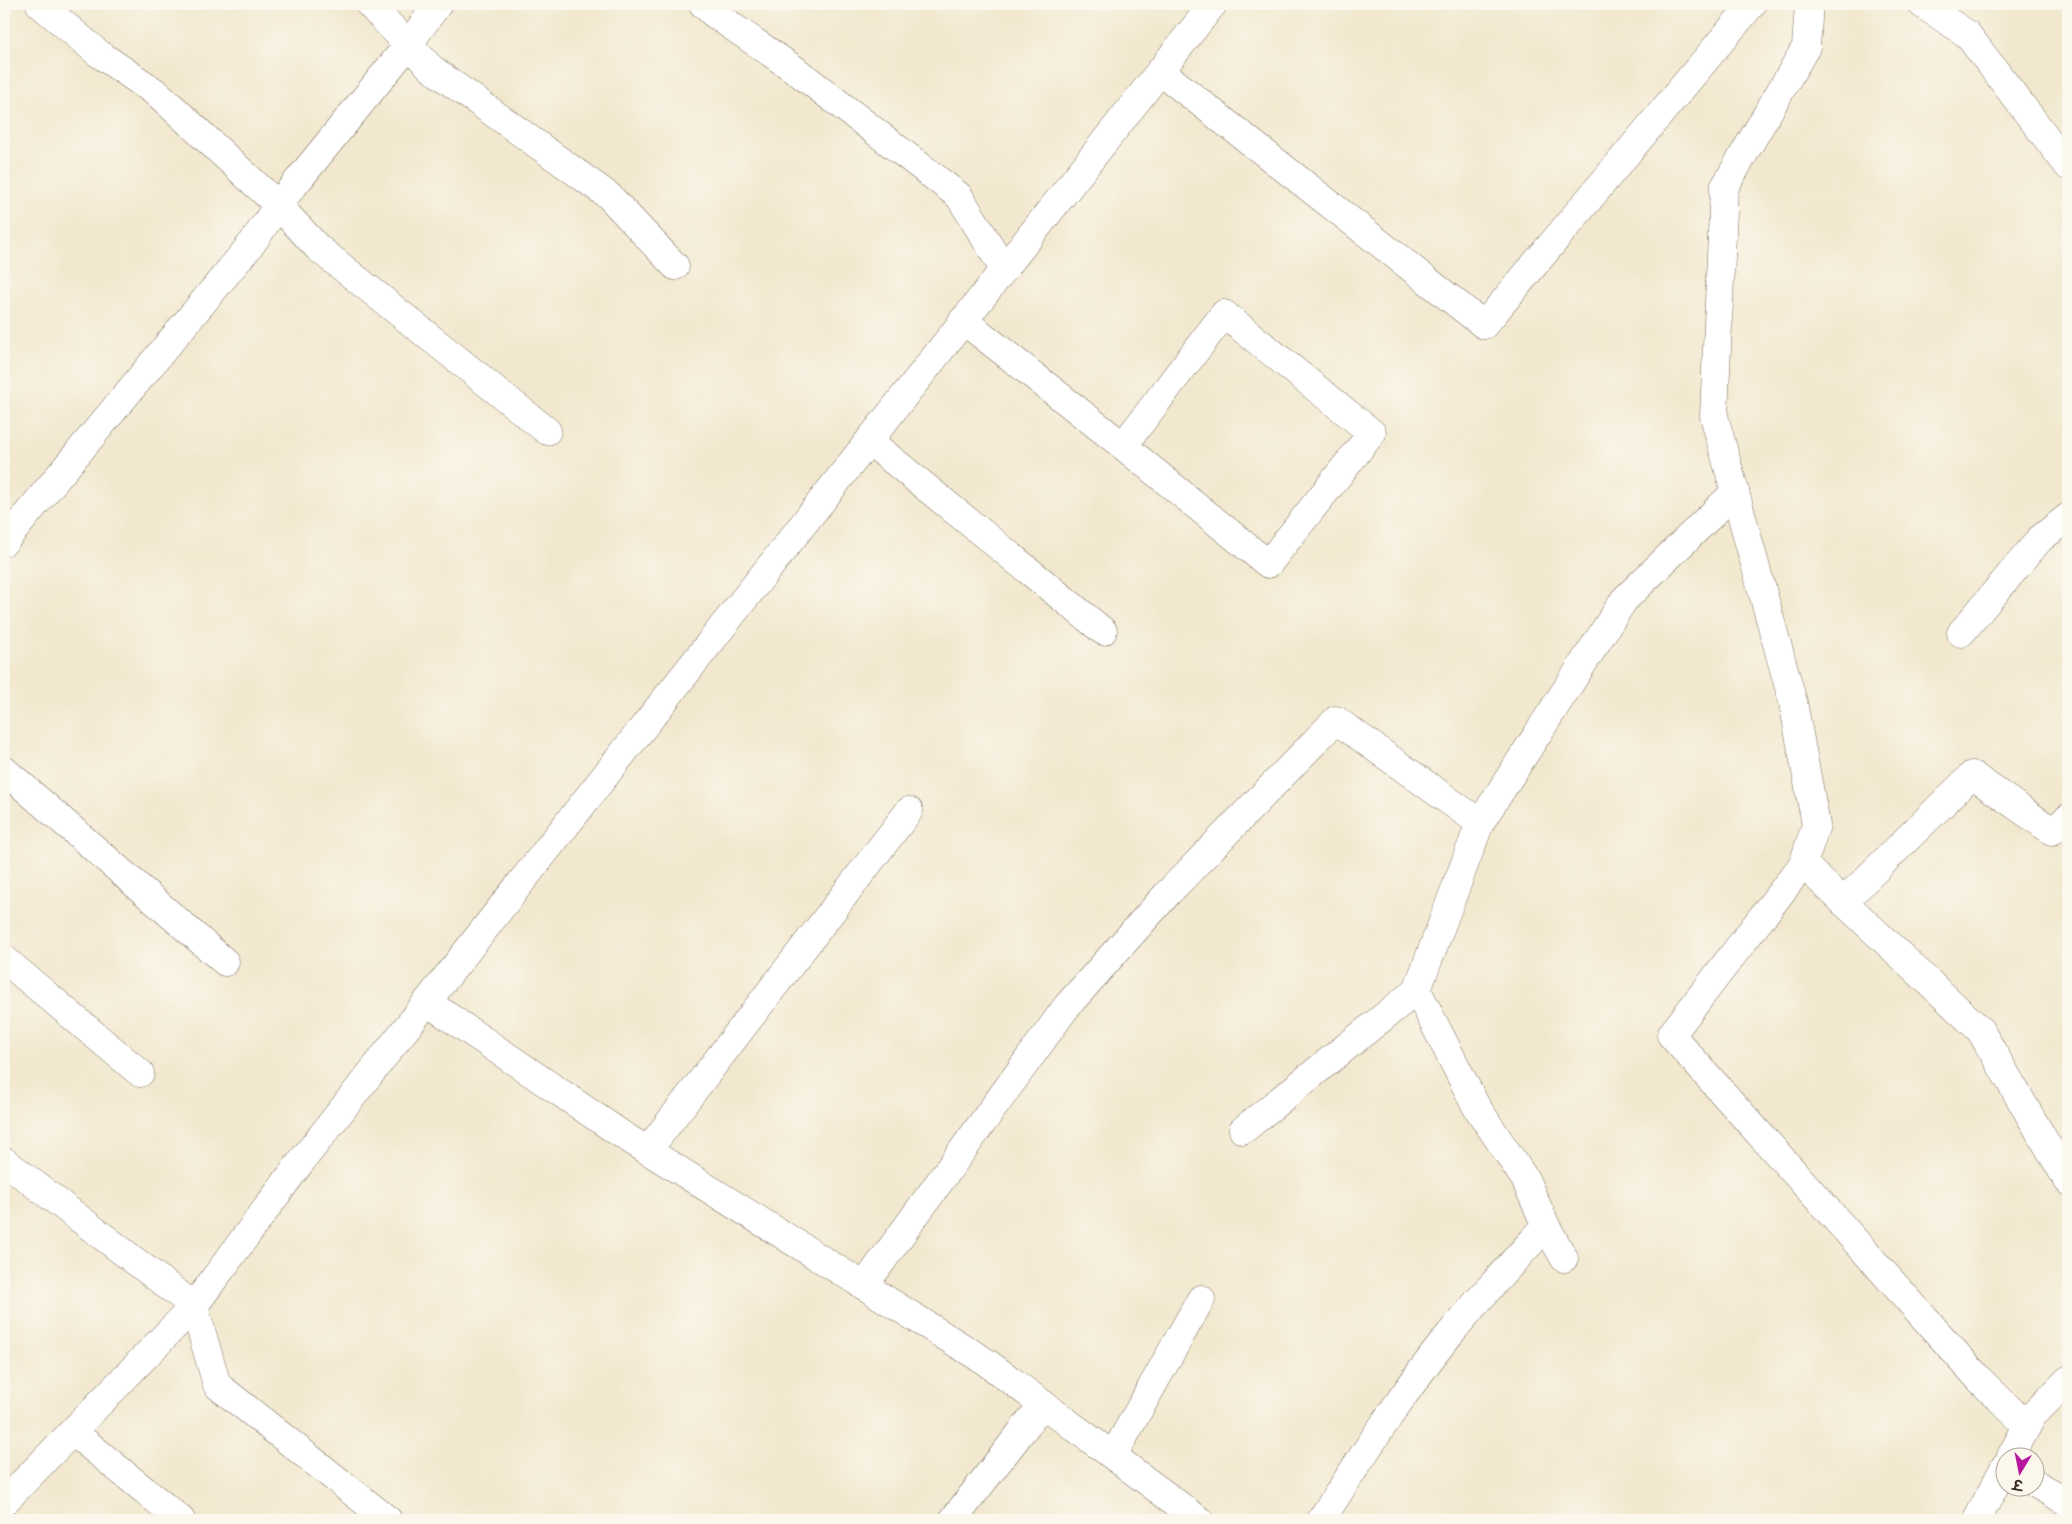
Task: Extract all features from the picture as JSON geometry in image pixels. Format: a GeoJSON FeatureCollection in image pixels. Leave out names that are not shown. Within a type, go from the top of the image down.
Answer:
{"type":"FeatureCollection","features":[{"type":"Feature","properties":{"kind":"street"},"geometry":{"type":"LineString","coordinates":[[40,4],[98,53],[158,94],[278,205],[318,248],[547,431]]}},
{"type":"Feature","properties":{"kind":"street"},"geometry":{"type":"LineString","coordinates":[[369,4],[432,69],[609,196],[675,266]]}},
{"type":"Feature","properties":{"kind":"street"},"geometry":{"type":"LineString","coordinates":[[4,542],[253,242],[278,205],[438,4]]}},
{"type":"Feature","properties":{"kind":"street"},"geometry":{"type":"LineString","coordinates":[[703,4],[714,14],[794,69],[959,196],[1004,269]]}},
{"type":"Feature","properties":{"kind":"street"},"geometry":{"type":"LineString","coordinates":[[4,1502],[194,1306],[300,1162],[1213,4]]}},
{"type":"Feature","properties":{"kind":"street"},"geometry":{"type":"LineString","coordinates":[[1160,71],[1484,325],[1752,4]]}},
{"type":"Feature","properties":{"kind":"street"},"geometry":{"type":"LineString","coordinates":[[1809,4],[1806,47],[1724,188],[1714,416],[1793,702],[1816,825],[1802,864],[1671,1035],[1979,1379],[2027,1426]]}},
{"type":"Feature","properties":{"kind":"street"},"geometry":{"type":"LineString","coordinates":[[1922,4],[1968,34],[2068,166]]}},
{"type":"Feature","properties":{"kind":"street"},"geometry":{"type":"LineString","coordinates":[[963,320],[1124,446],[1268,564],[1372,433],[1224,314],[1124,446]]}},
{"type":"Feature","properties":{"kind":"street"},"geometry":{"type":"LineString","coordinates":[[869,441],[1103,631]]}},
{"type":"Feature","properties":{"kind":"street"},"geometry":{"type":"LineString","coordinates":[[1243,1130],[1417,990],[1480,823],[1624,600],[1735,492]]}},
{"type":"Feature","properties":{"kind":"street"},"geometry":{"type":"LineString","coordinates":[[1961,633],[2040,539],[2068,517]]}},
{"type":"Feature","properties":{"kind":"street"},"geometry":{"type":"LineString","coordinates":[[864,1286],[1067,1006],[1168,893],[1336,720],[1480,823]]}},
{"type":"Feature","properties":{"kind":"street"},"geometry":{"type":"LineString","coordinates":[[4,770],[225,962]]}},
{"type":"Feature","properties":{"kind":"street"},"geometry":{"type":"LineString","coordinates":[[1843,902],[1972,775],[2052,831],[2068,818]]}},
{"type":"Feature","properties":{"kind":"street"},"geometry":{"type":"LineString","coordinates":[[648,1150],[909,811]]}},
{"type":"Feature","properties":{"kind":"street"},"geometry":{"type":"LineString","coordinates":[[1802,864],[1980,1030],[2068,1181]]}},
{"type":"Feature","properties":{"kind":"street"},"geometry":{"type":"LineString","coordinates":[[4,959],[140,1073]]}},
{"type":"Feature","properties":{"kind":"street"},"geometry":{"type":"LineString","coordinates":[[1417,990],[1476,1106],[1525,1179],[1546,1226],[1564,1258]]}},
{"type":"Feature","properties":{"kind":"street"},"geometry":{"type":"LineString","coordinates":[[427,1002],[648,1150],[986,1362],[1200,1520]]}},
{"type":"Feature","properties":{"kind":"street"},"geometry":{"type":"LineString","coordinates":[[4,1161],[194,1306],[217,1384],[388,1520]]}},
{"type":"Feature","properties":{"kind":"street"},"geometry":{"type":"LineString","coordinates":[[1321,1520],[1390,1413],[1449,1336],[1546,1226]]}},
{"type":"Feature","properties":{"kind":"street"},"geometry":{"type":"LineString","coordinates":[[1113,1456],[1201,1298]]}},
{"type":"Feature","properties":{"kind":"street"},"geometry":{"type":"LineString","coordinates":[[2016,1446],[2033,1415],[2068,1380]]}},
{"type":"Feature","properties":{"kind":"street"},"geometry":{"type":"LineString","coordinates":[[953,1520],[1043,1404]]}},
{"type":"Feature","properties":{"kind":"street"},"geometry":{"type":"LineString","coordinates":[[73,1432],[181,1520]]}},
{"type":"Feature","properties":{"kind":"street"},"geometry":{"type":"LineString","coordinates":[[1980,1520],[1979,1516],[1994,1487]]}},
{"type":"Feature","properties":{"kind":"street"},"geometry":{"type":"LineString","coordinates":[[2044,1489],[2068,1502]]}}]}
